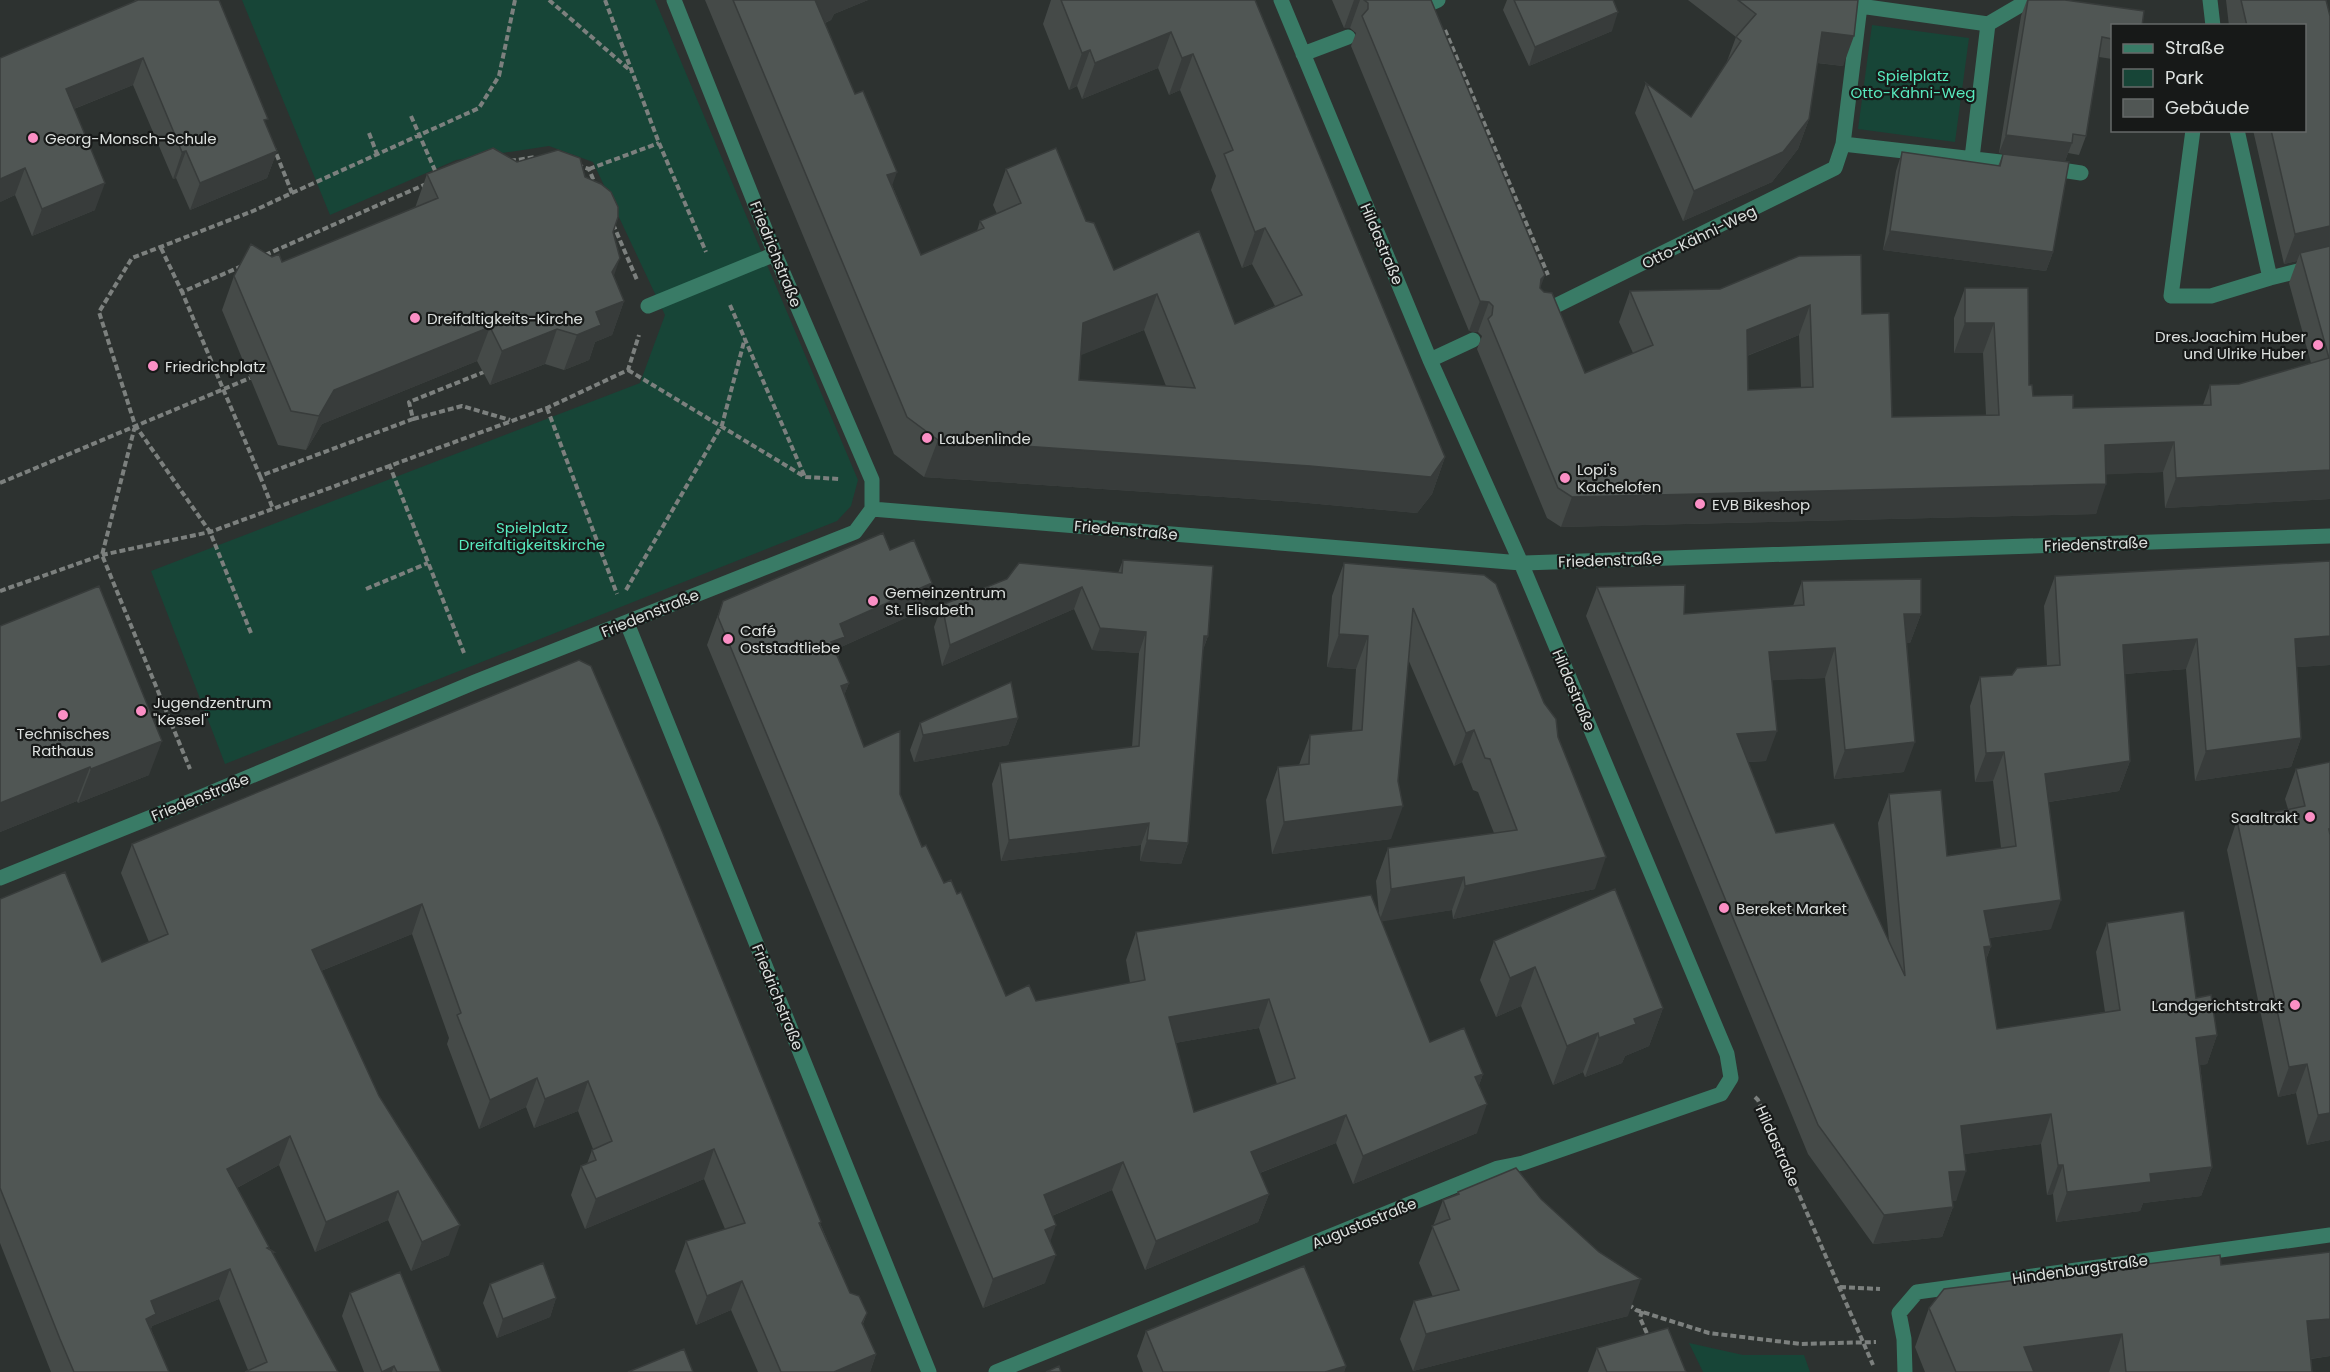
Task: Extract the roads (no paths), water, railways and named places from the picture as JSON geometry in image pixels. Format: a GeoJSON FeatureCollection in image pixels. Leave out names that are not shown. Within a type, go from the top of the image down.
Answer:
{"type":"FeatureCollection","features":[{"type":"Feature","properties":{"kind":"street","name":"Friedrichstraße"},"geometry":{"type":"LineString","coordinates":[[674,0],[775,254],[872,480],[872,509]]}},
{"type":"Feature","properties":{"kind":"street","name":"Hildastraße"},"geometry":{"type":"LineString","coordinates":[[1281,0],[1430,360],[1521,563],[1727,1054],[1731,1078]]}},
{"type":"Feature","properties":{"kind":"street"},"geometry":{"type":"LineString","coordinates":[[1972,158],[1988,24],[2029,0]]}},
{"type":"Feature","properties":{"kind":"street"},"geometry":{"type":"LineString","coordinates":[[2210,0],[2213,24]]}},
{"type":"Feature","properties":{"kind":"street"},"geometry":{"type":"LineString","coordinates":[[1412,11],[1435,1]]}},
{"type":"Feature","properties":{"kind":"street","name":"Otto-Kähni-Weg"},"geometry":{"type":"LineString","coordinates":[[1538,314],[1835,168],[1843,144],[1860,6],[1988,24]]}},
{"type":"Feature","properties":{"kind":"street"},"geometry":{"type":"LineString","coordinates":[[1303,54],[1348,37]]}},
{"type":"Feature","properties":{"kind":"street"},"geometry":{"type":"LineString","coordinates":[[2193,132],[2171,296],[2211,296],[2330,262]]}},
{"type":"Feature","properties":{"kind":"street"},"geometry":{"type":"LineString","coordinates":[[2236,132],[2270,278]]}},
{"type":"Feature","properties":{"kind":"street"},"geometry":{"type":"LineString","coordinates":[[1843,144],[2081,173]]}},
{"type":"Feature","properties":{"kind":"street"},"geometry":{"type":"LineString","coordinates":[[648,306],[775,254]]}},
{"type":"Feature","properties":{"kind":"street"},"geometry":{"type":"LineString","coordinates":[[1430,360],[1473,340]]}},
{"type":"Feature","properties":{"kind":"street","name":"Friedenstraße"},"geometry":{"type":"LineString","coordinates":[[0,878],[475,682],[855,532],[872,509],[1521,563],[2330,536]]}},
{"type":"Feature","properties":{"kind":"street","name":"Friedrichstraße"},"geometry":{"type":"LineString","coordinates":[[627,623],[929,1372]]}},
{"type":"Feature","properties":{"kind":"street","name":"Augustastraße"},"geometry":{"type":"LineString","coordinates":[[996,1372],[1498,1168],[1523,1163],[1721,1094],[1731,1078]]}},
{"type":"Feature","properties":{"kind":"street","name":"Hindenburgstraße"},"geometry":{"type":"LineString","coordinates":[[1905,1372],[1904,1339],[1899,1313],[1917,1292],[2330,1235]]}},
{"type":"Feature","properties":{"kind":"place","name":"Georg-Monsch-Schule"},"geometry":{"type":"Point","coordinates":[33,138]}},
{"type":"Feature","properties":{"kind":"place","name":"Dreifaltigkeits-Kirche"},"geometry":{"type":"Point","coordinates":[415,318]}},
{"type":"Feature","properties":{"kind":"place","name":"Dres.Joachim Huber und Ulrike Huber"},"geometry":{"type":"Point","coordinates":[2318,345]}},
{"type":"Feature","properties":{"kind":"place","name":"Friedrichplatz"},"geometry":{"type":"Point","coordinates":[153,366]}},
{"type":"Feature","properties":{"kind":"place","name":"Laubenlinde"},"geometry":{"type":"Point","coordinates":[927,438]}},
{"type":"Feature","properties":{"kind":"place","name":"Lopi's Kachelofen"},"geometry":{"type":"Point","coordinates":[1565,478]}},
{"type":"Feature","properties":{"kind":"place","name":"EVB Bikeshop"},"geometry":{"type":"Point","coordinates":[1700,504]}},
{"type":"Feature","properties":{"kind":"place","name":"Gemeinzentrum St. Elisabeth"},"geometry":{"type":"Point","coordinates":[873,601]}},
{"type":"Feature","properties":{"kind":"place","name":"Café Oststadtliebe"},"geometry":{"type":"Point","coordinates":[728,639]}},
{"type":"Feature","properties":{"kind":"place","name":"Jugendzentrum \"Kessel\""},"geometry":{"type":"Point","coordinates":[141,711]}},
{"type":"Feature","properties":{"kind":"place","name":"Technisches Rathaus"},"geometry":{"type":"Point","coordinates":[63,715]}},
{"type":"Feature","properties":{"kind":"place","name":"Saaltrakt"},"geometry":{"type":"Point","coordinates":[2310,817]}},
{"type":"Feature","properties":{"kind":"place","name":"Bereket Market"},"geometry":{"type":"Point","coordinates":[1724,908]}},
{"type":"Feature","properties":{"kind":"place","name":"Landgerichtstrakt"},"geometry":{"type":"Point","coordinates":[2295,1005]}},
{"type":"Feature","properties":{"kind":"park label","name":"Spielplatz Otto-Kähni-Weg"},"geometry":{"type":"Point","coordinates":[1913,84]}},
{"type":"Feature","properties":{"kind":"park label","name":"Spielplatz Dreifaltigkeitskirche"},"geometry":{"type":"Point","coordinates":[532,536]}}]}
